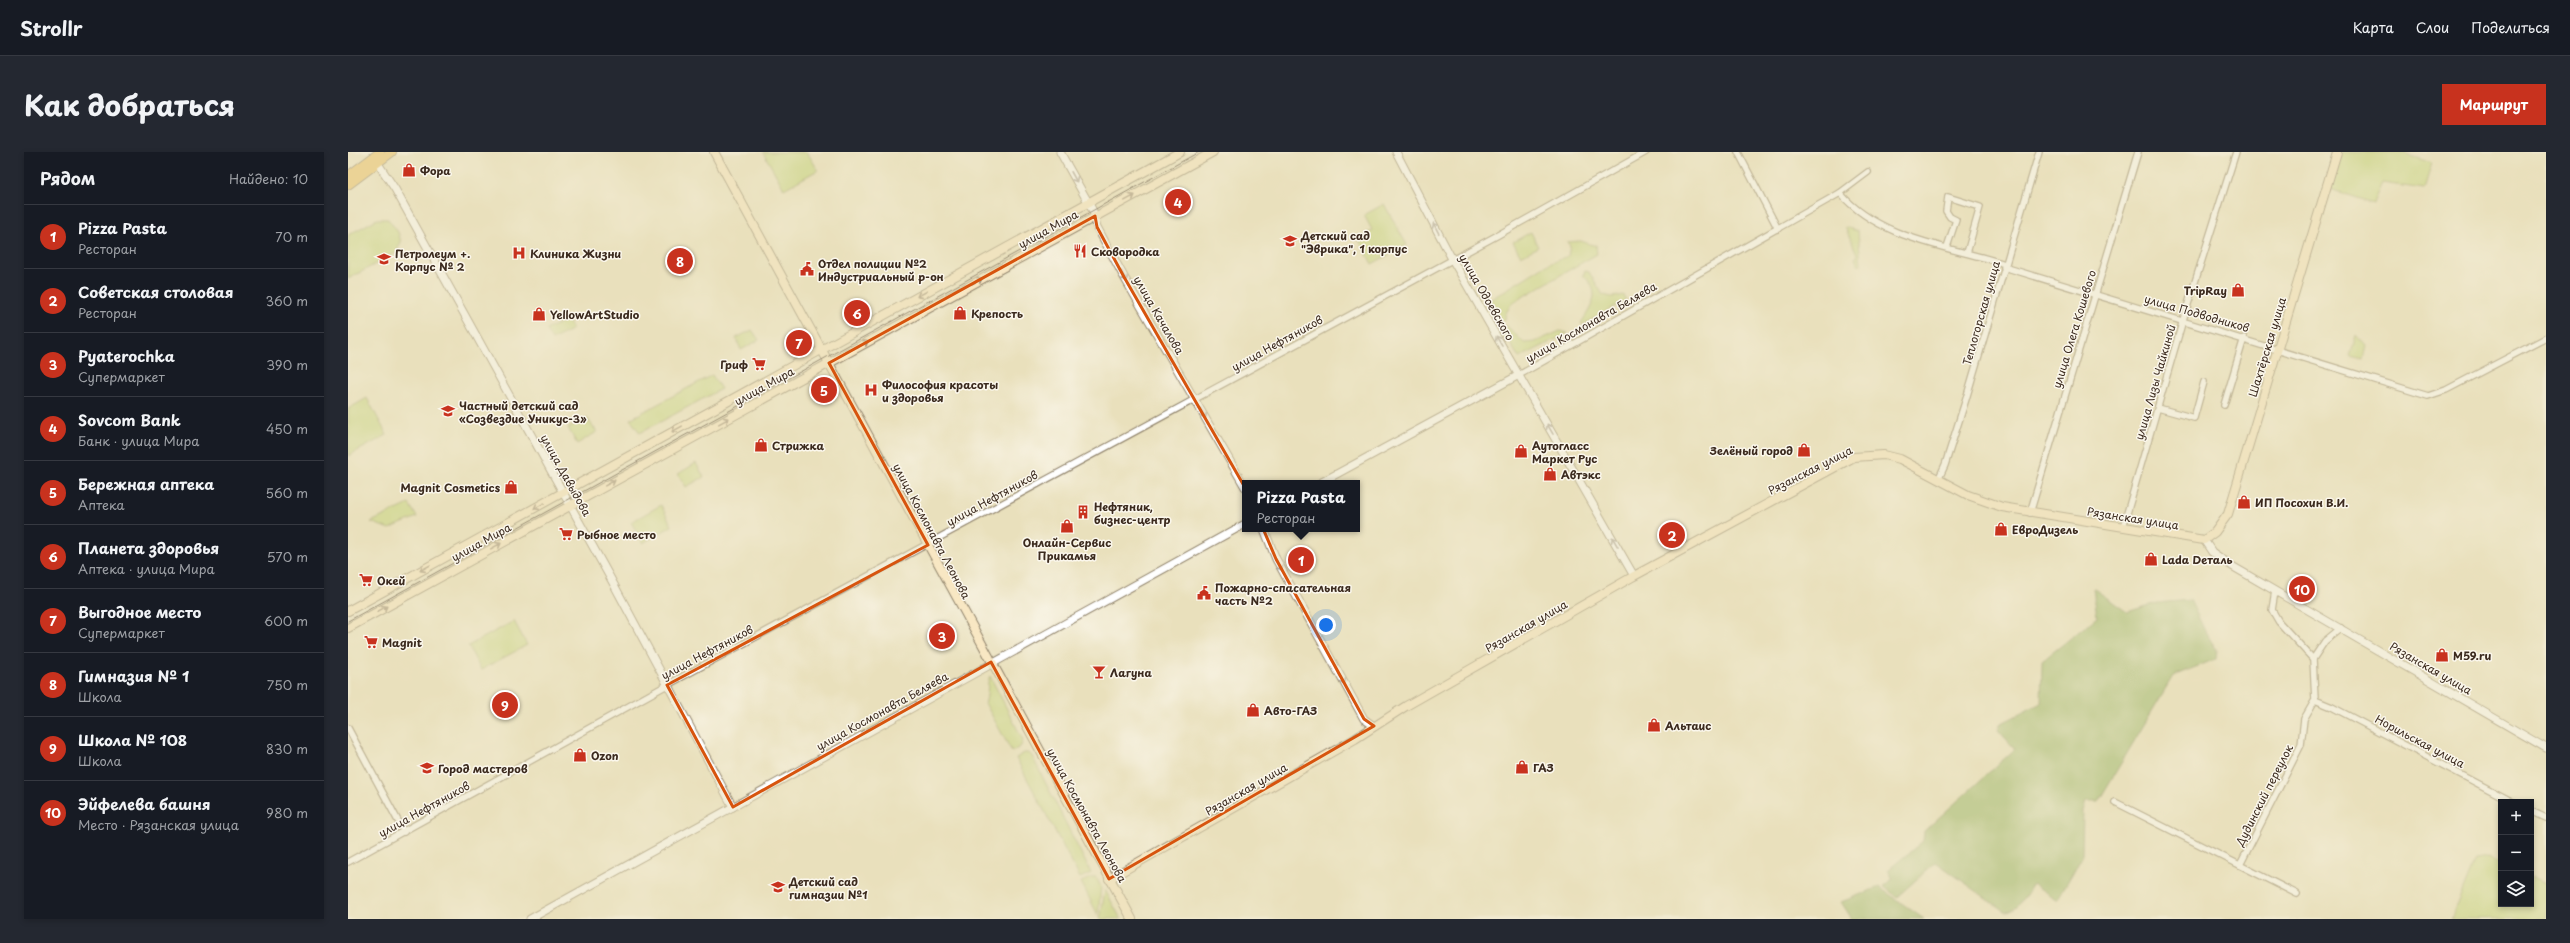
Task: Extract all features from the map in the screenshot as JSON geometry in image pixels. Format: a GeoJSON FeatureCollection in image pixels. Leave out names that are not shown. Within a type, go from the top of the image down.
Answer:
{"type":"FeatureCollection","features":[{"type":"Feature","properties":{"kind":"main road"},"geometry":{"type":"LineString","coordinates":[[348,176],[377,157],[392,152]]}},
{"type":"Feature","properties":{"kind":"main road","name":"улица Космонавта Леонова"},"geometry":{"type":"LineString","coordinates":[[714,152],[1132,919]]}},
{"type":"Feature","properties":{"kind":"main road","name":"улица Мира"},"geometry":{"type":"LineString","coordinates":[[348,611],[1180,152]]}},
{"type":"Feature","properties":{"kind":"main road","name":"улица Мира"},"geometry":{"type":"LineString","coordinates":[[348,628],[1213,152]]}},
{"type":"Feature","properties":{"kind":"main road","name":"Шахтёрская улица"},"geometry":{"type":"LineString","coordinates":[[2204,540],[2215,532],[2228,514],[2337,152]]}},
{"type":"Feature","properties":{"kind":"main road"},"geometry":{"type":"LineString","coordinates":[[348,185],[377,157]]}},
{"type":"Feature","properties":{"kind":"main road","name":"Рязанская улица"},"geometry":{"type":"LineString","coordinates":[[1109,879],[1634,576],[1854,457],[1884,455],[1900,459],[1984,502],[2030,512],[2204,540]]}},
{"type":"Feature","properties":{"kind":"street","name":"улица Качалова"},"geometry":{"type":"LineString","coordinates":[[1060,152],[1088,202],[1095,216],[1097,227],[1124,277],[1242,482]]}},
{"type":"Feature","properties":{"kind":"street","name":"улица Одоевского"},"geometry":{"type":"LineString","coordinates":[[1396,152],[1452,259],[1634,576]]}},
{"type":"Feature","properties":{"kind":"street","name":"улица Нефтяников"},"geometry":{"type":"LineString","coordinates":[[348,862],[667,685],[928,545],[1646,152]]}},
{"type":"Feature","properties":{"kind":"street"},"geometry":{"type":"LineString","coordinates":[[1738,152],[1778,229]]}},
{"type":"Feature","properties":{"kind":"street","name":"Теплогорская улица"},"geometry":{"type":"LineString","coordinates":[[1939,478],[1945,465],[2039,152]]}},
{"type":"Feature","properties":{"kind":"street","name":"улица Олега Кошевого"},"geometry":{"type":"LineString","coordinates":[[2030,512],[2138,152]]}},
{"type":"Feature","properties":{"kind":"street","name":"улица Лизы Чайкиной"},"geometry":{"type":"LineString","coordinates":[[2123,527],[2183,320],[2236,152]]}},
{"type":"Feature","properties":{"kind":"street","name":"улица Давыдова"},"geometry":{"type":"LineString","coordinates":[[377,157],[563,492],[733,806]]}},
{"type":"Feature","properties":{"kind":"street","name":"улица Космонавта Беляева"},"geometry":{"type":"LineString","coordinates":[[1326,480],[1519,375],[1778,229],[1840,193],[1868,172]]}},
{"type":"Feature","properties":{"kind":"street","name":"улица Подводников"},"geometry":{"type":"LineString","coordinates":[[1840,193],[1865,217],[1884,228],[2095,294],[2278,348],[2428,396],[2446,390],[2546,338]]}},
{"type":"Feature","properties":{"kind":"street"},"geometry":{"type":"LineString","coordinates":[[1947,247],[1956,220],[1950,217],[1946,211],[1948,197],[1980,207],[1967,253]]}},
{"type":"Feature","properties":{"kind":"street"},"geometry":{"type":"LineString","coordinates":[[2224,405],[2244,338]]}},
{"type":"Feature","properties":{"kind":"street"},"geometry":{"type":"LineString","coordinates":[[2158,408],[2194,418],[2204,382]]}},
{"type":"Feature","properties":{"kind":"street","name":"улица Космонавта Беляева"},"geometry":{"type":"LineString","coordinates":[[530,919],[991,662],[1242,526]]}},
{"type":"Feature","properties":{"kind":"street"},"geometry":{"type":"LineString","coordinates":[[1265,532],[1276,559],[1364,719],[1374,726]]}},
{"type":"Feature","properties":{"kind":"street","name":"Рязанская улица"},"geometry":{"type":"LineString","coordinates":[[2204,540],[2212,552],[2275,591],[2546,748]]}},
{"type":"Feature","properties":{"kind":"street"},"geometry":{"type":"LineString","coordinates":[[2275,591],[2272,610],[2279,622],[2313,659]]}},
{"type":"Feature","properties":{"kind":"street"},"geometry":{"type":"LineString","coordinates":[[2315,700],[2313,659],[2325,641],[2341,628]]}},
{"type":"Feature","properties":{"kind":"street","name":"Норильская улица"},"geometry":{"type":"LineString","coordinates":[[2315,700],[2332,706],[2507,799]]}},
{"type":"Feature","properties":{"kind":"street","name":"Дудинский переулок"},"geometry":{"type":"LineString","coordinates":[[2240,865],[2301,745],[2304,719],[2315,700]]}},
{"type":"Feature","properties":{"kind":"street"},"geometry":{"type":"LineString","coordinates":[[348,728],[404,832]]}},
{"type":"Feature","properties":{"kind":"street"},"geometry":{"type":"LineString","coordinates":[[2115,802],[2141,818],[2297,894]]}},
{"type":"Feature","properties":{"kind":"street"},"geometry":{"type":"LineString","coordinates":[[2534,813],[2546,818]]}},
{"type":"Feature","properties":{"kind":"highlighted area"},"geometry":{"type":"Polygon","coordinates":[[[1095,216],[1097,227],[1124,277],[1247,491],[1276,559],[1364,719],[1374,726],[1109,879],[991,662],[733,807],[667,685],[928,545],[829,363],[1095,216]]]}},
{"type":"Feature","properties":{"kind":"green space"},"geometry":{"type":"Polygon","coordinates":[[[763,152],[807,152],[818,170],[784,189],[763,152]]]}},
{"type":"Feature","properties":{"kind":"green space"},"geometry":{"type":"Polygon","coordinates":[[[2342,152],[2398,152],[2432,163],[2424,189],[2382,183],[2373,203],[2330,189],[2342,152]]]}},
{"type":"Feature","properties":{"kind":"green space"},"geometry":{"type":"Polygon","coordinates":[[[1384,204],[1407,245],[1372,264],[1358,238],[1372,230],[1364,215],[1384,204]]]}},
{"type":"Feature","properties":{"kind":"green space"},"geometry":{"type":"Polygon","coordinates":[[[377,219],[388,219],[398,232],[401,242],[396,253],[348,279],[348,235],[377,219]]]}},
{"type":"Feature","properties":{"kind":"green space"},"geometry":{"type":"Polygon","coordinates":[[[1845,227],[1858,231],[1861,264],[1858,265],[1855,258],[1858,256],[1845,227]]]}},
{"type":"Feature","properties":{"kind":"green space"},"geometry":{"type":"Polygon","coordinates":[[[1531,232],[1538,247],[1521,256],[1513,242],[1531,232]]]}},
{"type":"Feature","properties":{"kind":"green space"},"geometry":{"type":"Polygon","coordinates":[[[1581,241],[1596,246],[1597,254],[1512,303],[1506,313],[1505,320],[1500,321],[1488,301],[1544,266],[1568,256],[1570,246],[1567,242],[1581,241]]]}},
{"type":"Feature","properties":{"kind":"green space"},"geometry":{"type":"Polygon","coordinates":[[[1585,271],[1589,272],[1603,295],[1612,297],[1623,295],[1626,300],[1582,325],[1581,323],[1594,299],[1592,287],[1583,275],[1585,271]]]}},
{"type":"Feature","properties":{"kind":"green space"},"geometry":{"type":"Polygon","coordinates":[[[567,319],[573,329],[552,340],[546,330],[567,319]]]}},
{"type":"Feature","properties":{"kind":"green space"},"geometry":{"type":"Polygon","coordinates":[[[1506,325],[1524,343],[1535,342],[1560,331],[1568,333],[1519,358],[1502,330],[1506,325]]]}},
{"type":"Feature","properties":{"kind":"green space"},"geometry":{"type":"Polygon","coordinates":[[[752,330],[759,340],[741,350],[736,338],[752,330]]]}},
{"type":"Feature","properties":{"kind":"green space"},"geometry":{"type":"Polygon","coordinates":[[[2356,335],[2366,346],[2363,359],[2350,356],[2356,335]]]}},
{"type":"Feature","properties":{"kind":"green space"},"geometry":{"type":"Polygon","coordinates":[[[712,375],[721,389],[640,433],[630,419],[712,375]]]}},
{"type":"Feature","properties":{"kind":"green space"},"geometry":{"type":"Polygon","coordinates":[[[367,398],[387,435],[348,456],[348,409],[367,398]]]}},
{"type":"Feature","properties":{"kind":"green space"},"geometry":{"type":"Polygon","coordinates":[[[587,418],[597,432],[577,444],[568,428],[587,418]]]}},
{"type":"Feature","properties":{"kind":"green space"},"geometry":{"type":"Polygon","coordinates":[[[696,463],[704,477],[686,487],[678,474],[696,463]]]}},
{"type":"Feature","properties":{"kind":"green space"},"geometry":{"type":"Polygon","coordinates":[[[409,504],[417,517],[389,529],[371,522],[409,504]]]}},
{"type":"Feature","properties":{"kind":"green space"},"geometry":{"type":"Polygon","coordinates":[[[661,505],[672,526],[643,543],[631,522],[661,505]]]}},
{"type":"Feature","properties":{"kind":"green space"},"geometry":{"type":"Polygon","coordinates":[[[2093,588],[2127,612],[2156,603],[2190,600],[2206,633],[2217,650],[2216,659],[2173,676],[2098,802],[2086,802],[2083,811],[2082,857],[2057,900],[2033,884],[2017,906],[2009,911],[2004,911],[1936,862],[1897,897],[1883,886],[1893,879],[1888,870],[1923,841],[1924,831],[2015,749],[1998,730],[2000,724],[2041,703],[2042,661],[2097,617],[2093,588]]]}},
{"type":"Feature","properties":{"kind":"green space"},"geometry":{"type":"Polygon","coordinates":[[[514,621],[527,645],[481,670],[468,646],[514,621]]]}},
{"type":"Feature","properties":{"kind":"green space"},"geometry":{"type":"Polygon","coordinates":[[[990,676],[1023,740],[1021,746],[1012,752],[985,703],[990,676]]]}},
{"type":"Feature","properties":{"kind":"green space"},"geometry":{"type":"Polygon","coordinates":[[[1024,753],[1029,753],[1032,756],[1091,873],[1080,878],[1016,758],[1024,753]]]}},
{"type":"Feature","properties":{"kind":"green space"},"geometry":{"type":"Polygon","coordinates":[[[2487,858],[2498,863],[2498,907],[2534,907],[2534,878],[2546,883],[2546,919],[2451,919],[2475,860],[2487,858]]]}},
{"type":"Feature","properties":{"kind":"green space"},"geometry":{"type":"Polygon","coordinates":[[[1096,877],[1101,887],[1098,915],[1081,882],[1096,877]]]}},
{"type":"Feature","properties":{"kind":"green space"},"geometry":{"type":"Polygon","coordinates":[[[1879,887],[1924,919],[1852,919],[1841,902],[1879,887]]]}},
{"type":"Feature","properties":{"kind":"green space"},"geometry":{"type":"Polygon","coordinates":[[[1105,890],[1121,919],[1100,919],[1105,890]]]}},
{"type":"Feature","properties":{"kind":"tram line"},"geometry":{"type":"LineString","coordinates":[[348,621],[1199,152]]}},
{"type":"Feature","properties":{"kind":"place","name":"Фора"},"geometry":{"type":"Point","coordinates":[409,170]}},
{"type":"Feature","properties":{"kind":"place","name":"Sovcom Bank"},"geometry":{"type":"Point","coordinates":[1178,202]}},
{"type":"Feature","properties":{"kind":"place","name":"Детский сад \"Эврика\", 1 корпус"},"geometry":{"type":"Point","coordinates":[1290,241]}},
{"type":"Feature","properties":{"kind":"place","name":"Сковородка"},"geometry":{"type":"Point","coordinates":[1080,251]}},
{"type":"Feature","properties":{"kind":"place","name":"Клиника Жизни"},"geometry":{"type":"Point","coordinates":[519,253]}},
{"type":"Feature","properties":{"kind":"place","name":"Петролеум +. Корпус № 2"},"geometry":{"type":"Point","coordinates":[384,259]}},
{"type":"Feature","properties":{"kind":"place","name":"Гимназия № 1"},"geometry":{"type":"Point","coordinates":[680,261]}},
{"type":"Feature","properties":{"kind":"place","name":"Отдел полиции №2 Индустриальный р-он"},"geometry":{"type":"Point","coordinates":[807,269]}},
{"type":"Feature","properties":{"kind":"place","name":"TripRay"},"geometry":{"type":"Point","coordinates":[2238,290]}},
{"type":"Feature","properties":{"kind":"place","name":"Планета здоровья"},"geometry":{"type":"Point","coordinates":[857,313]}},
{"type":"Feature","properties":{"kind":"place","name":"Крепость"},"geometry":{"type":"Point","coordinates":[960,313]}},
{"type":"Feature","properties":{"kind":"place","name":"YellowArtStudio"},"geometry":{"type":"Point","coordinates":[539,314]}},
{"type":"Feature","properties":{"kind":"place","name":"Выгодное место"},"geometry":{"type":"Point","coordinates":[799,343]}},
{"type":"Feature","properties":{"kind":"place","name":"Гриф"},"geometry":{"type":"Point","coordinates":[759,364]}},
{"type":"Feature","properties":{"kind":"place","name":"Бережная аптека"},"geometry":{"type":"Point","coordinates":[824,390]}},
{"type":"Feature","properties":{"kind":"place","name":"Философия красоты и здоровья"},"geometry":{"type":"Point","coordinates":[871,390]}},
{"type":"Feature","properties":{"kind":"place","name":"Частный детский сад «Созвездие Уникус-3»"},"geometry":{"type":"Point","coordinates":[448,411]}},
{"type":"Feature","properties":{"kind":"place","name":"Стрижка"},"geometry":{"type":"Point","coordinates":[761,445]}},
{"type":"Feature","properties":{"kind":"place","name":"Зелёный город"},"geometry":{"type":"Point","coordinates":[1804,450]}},
{"type":"Feature","properties":{"kind":"place","name":"Аутогласс Маркет Рус"},"geometry":{"type":"Point","coordinates":[1521,451]}},
{"type":"Feature","properties":{"kind":"place","name":"Автэкс"},"geometry":{"type":"Point","coordinates":[1550,474]}},
{"type":"Feature","properties":{"kind":"place","name":"Magnit Cosmetics"},"geometry":{"type":"Point","coordinates":[511,487]}},
{"type":"Feature","properties":{"kind":"place","name":"ИП Посохин В.И."},"geometry":{"type":"Point","coordinates":[2244,502]}},
{"type":"Feature","properties":{"kind":"place","name":"Нефтяник, бизнес-центр"},"geometry":{"type":"Point","coordinates":[1083,512]}},
{"type":"Feature","properties":{"kind":"place","name":"Онлайн-Сервис Прикамья"},"geometry":{"type":"Point","coordinates":[1067,526]}},
{"type":"Feature","properties":{"kind":"place","name":"ЕвроДизель"},"geometry":{"type":"Point","coordinates":[2001,529]}},
{"type":"Feature","properties":{"kind":"place","name":"Рыбное место"},"geometry":{"type":"Point","coordinates":[566,534]}},
{"type":"Feature","properties":{"kind":"place","name":"Советская столовая"},"geometry":{"type":"Point","coordinates":[1672,535]}},
{"type":"Feature","properties":{"kind":"place","name":"Lada Dеталь"},"geometry":{"type":"Point","coordinates":[2151,559]}},
{"type":"Feature","properties":{"kind":"place","name":"Pizza Pasta"},"geometry":{"type":"Point","coordinates":[1301,560]}},
{"type":"Feature","properties":{"kind":"place","name":"Окей"},"geometry":{"type":"Point","coordinates":[366,580]}},
{"type":"Feature","properties":{"kind":"place","name":"Эйфелева башня"},"geometry":{"type":"Point","coordinates":[2302,589]}},
{"type":"Feature","properties":{"kind":"place","name":"Пожарно-спасательная часть №2"},"geometry":{"type":"Point","coordinates":[1204,593]}},
{"type":"Feature","properties":{"kind":"place","name":"Pyaterochka"},"geometry":{"type":"Point","coordinates":[942,636]}},
{"type":"Feature","properties":{"kind":"place","name":"Magnit"},"geometry":{"type":"Point","coordinates":[371,642]}},
{"type":"Feature","properties":{"kind":"place","name":"M59.ru"},"geometry":{"type":"Point","coordinates":[2442,655]}},
{"type":"Feature","properties":{"kind":"place","name":"Лагуна"},"geometry":{"type":"Point","coordinates":[1099,672]}},
{"type":"Feature","properties":{"kind":"place","name":"Школа № 108"},"geometry":{"type":"Point","coordinates":[505,705]}},
{"type":"Feature","properties":{"kind":"place","name":"Авто-ГАЗ"},"geometry":{"type":"Point","coordinates":[1253,710]}},
{"type":"Feature","properties":{"kind":"place","name":"Альтаис"},"geometry":{"type":"Point","coordinates":[1654,725]}},
{"type":"Feature","properties":{"kind":"place","name":"Ozon"},"geometry":{"type":"Point","coordinates":[580,755]}},
{"type":"Feature","properties":{"kind":"place","name":"ГАЗ"},"geometry":{"type":"Point","coordinates":[1522,767]}},
{"type":"Feature","properties":{"kind":"place","name":"Город мастеров"},"geometry":{"type":"Point","coordinates":[427,768]}},
{"type":"Feature","properties":{"kind":"place","name":"Детский сад гимназии №1"},"geometry":{"type":"Point","coordinates":[778,887]}}]}
